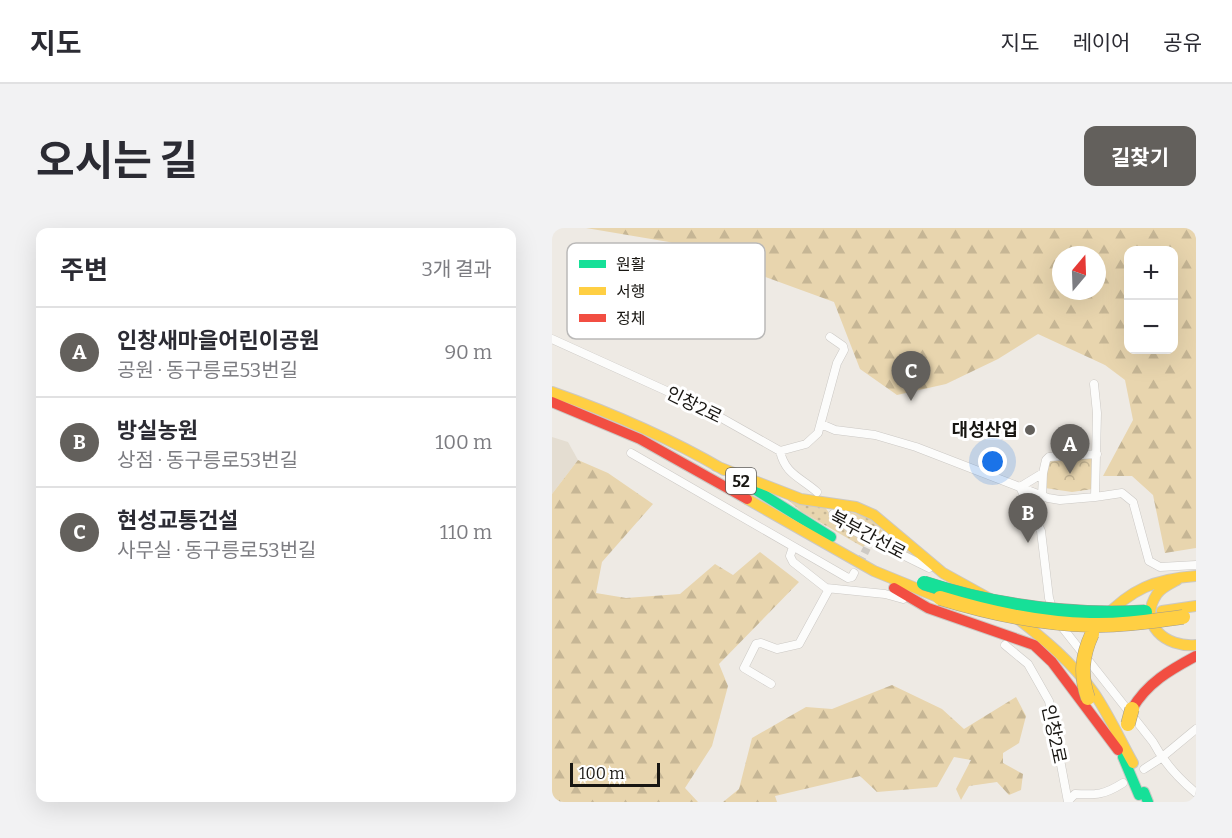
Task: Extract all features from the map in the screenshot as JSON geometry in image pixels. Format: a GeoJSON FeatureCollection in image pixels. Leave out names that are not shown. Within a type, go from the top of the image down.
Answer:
{"type":"FeatureCollection","features":[{"type":"Feature","properties":{"kind":"highway"},"geometry":{"type":"LineString","coordinates":[[552,382],[593,400],[627,419]]}},
{"type":"Feature","properties":{"kind":"highway","name":"북부간선로"},"geometry":{"type":"LineString","coordinates":[[552,392],[627,419],[716,466],[850,548],[880,564],[954,594],[1031,609],[1075,614],[1129,614],[1196,606]]}},
{"type":"Feature","properties":{"kind":"highway","name":"북부간선로"},"geometry":{"type":"LineString","coordinates":[[552,402],[610,425],[674,457],[874,571],[940,598],[982,610],[1058,623],[1092,625],[1190,616]]}},
{"type":"Feature","properties":{"kind":"highway"},"geometry":{"type":"LineString","coordinates":[[552,409],[610,425]]}},
{"type":"Feature","properties":{"kind":"highway"},"geometry":{"type":"LineString","coordinates":[[716,466],[801,499],[856,507],[874,515],[943,573],[1002,606],[1036,632],[1068,662],[1094,692],[1133,763]]}},
{"type":"Feature","properties":{"kind":"highway"},"geometry":{"type":"LineString","coordinates":[[798,529],[926,607],[1034,645],[1052,662],[1133,763]]}},
{"type":"Feature","properties":{"kind":"highway"},"geometry":{"type":"LineString","coordinates":[[1133,763],[1084,687],[1081,668],[1084,650],[1092,634],[1115,606],[1139,589],[1160,580],[1189,576]]}},
{"type":"Feature","properties":{"kind":"highway"},"geometry":{"type":"LineString","coordinates":[[1189,576],[1159,592],[1150,617],[1156,632],[1166,641],[1184,647],[1196,645]]}},
{"type":"Feature","properties":{"kind":"highway"},"geometry":{"type":"LineString","coordinates":[[1143,798],[1129,748],[1128,724],[1132,709],[1145,688],[1165,673],[1196,656]]}},
{"type":"Feature","properties":{"kind":"street"},"geometry":{"type":"LineString","coordinates":[[817,492],[789,471],[783,464],[780,451],[806,444],[818,433],[837,363],[844,350],[843,346],[830,337]]}},
{"type":"Feature","properties":{"kind":"street","name":"인창2로"},"geometry":{"type":"LineString","coordinates":[[552,339],[702,407],[780,451]]}},
{"type":"Feature","properties":{"kind":"street"},"geometry":{"type":"LineString","coordinates":[[1094,384],[1097,413],[1095,497]]}},
{"type":"Feature","properties":{"kind":"street"},"geometry":{"type":"LineString","coordinates":[[821,424],[835,430],[889,438],[1040,496]]}},
{"type":"Feature","properties":{"kind":"street"},"geometry":{"type":"LineString","coordinates":[[631,453],[848,578],[854,573]]}},
{"type":"Feature","properties":{"kind":"street"},"geometry":{"type":"LineString","coordinates":[[1040,496],[1046,460],[1096,454]]}},
{"type":"Feature","properties":{"kind":"street"},"geometry":{"type":"LineString","coordinates":[[1020,487],[1043,473]]}},
{"type":"Feature","properties":{"kind":"street"},"geometry":{"type":"LineString","coordinates":[[1020,487],[1041,531],[1049,598],[1061,627],[1153,742],[1161,758],[1174,774],[1196,793]]}},
{"type":"Feature","properties":{"kind":"street"},"geometry":{"type":"LineString","coordinates":[[1030,506],[1031,496],[1060,500],[1122,493],[1133,502],[1149,561],[1160,567],[1196,565]]}},
{"type":"Feature","properties":{"kind":"street"},"geometry":{"type":"LineString","coordinates":[[833,514],[869,544],[943,573],[950,582],[984,605],[995,618],[998,628]]}},
{"type":"Feature","properties":{"kind":"street"},"geometry":{"type":"LineString","coordinates":[[793,547],[790,556],[793,562],[822,586],[829,589],[885,594],[926,607]]}},
{"type":"Feature","properties":{"kind":"street"},"geometry":{"type":"LineString","coordinates":[[771,684],[744,668],[756,644],[759,642],[777,649],[799,644],[829,589]]}},
{"type":"Feature","properties":{"kind":"street","name":"인창2로"},"geometry":{"type":"LineString","coordinates":[[1005,645],[1028,664],[1049,701],[1067,802]]}},
{"type":"Feature","properties":{"kind":"street"},"geometry":{"type":"LineString","coordinates":[[1133,763],[1161,758],[1196,729]]}},
{"type":"Feature","properties":{"kind":"street"},"geometry":{"type":"LineString","coordinates":[[1067,802],[1075,794],[1096,795],[1108,792],[1123,783]]}},
{"type":"Feature","properties":{"kind":"shaded area"},"geometry":{"type":"Polygon","coordinates":[[[552,437],[568,442],[578,460],[552,494],[552,437]]]}},
{"type":"Feature","properties":{"kind":"green space"},"geometry":{"type":"Polygon","coordinates":[[[586,228],[1196,228],[1196,548],[1165,553],[1153,495],[1132,476],[1103,476],[1133,420],[1125,380],[1105,365],[1038,334],[998,359],[946,384],[897,395],[860,369],[834,302],[765,277],[765,243],[672,243],[586,228]]]}},
{"type":"Feature","properties":{"kind":"green space"},"geometry":{"type":"Polygon","coordinates":[[[1095,457],[1093,489],[1072,492],[1045,488],[1050,460],[1095,457]]]}},
{"type":"Feature","properties":{"kind":"green space"},"geometry":{"type":"Polygon","coordinates":[[[578,460],[608,473],[653,504],[602,562],[596,593],[626,598],[680,594],[715,564],[733,575],[760,552],[799,582],[719,664],[728,686],[712,746],[685,788],[698,802],[552,802],[552,494],[578,460]]]}},
{"type":"Feature","properties":{"kind":"green space"},"geometry":{"type":"Polygon","coordinates":[[[788,500],[824,506],[835,521],[868,542],[863,547],[802,512],[788,500]]]}},
{"type":"Feature","properties":{"kind":"green space"},"geometry":{"type":"Polygon","coordinates":[[[835,508],[869,517],[915,557],[861,531],[835,508]]]}},
{"type":"Feature","properties":{"kind":"green space"},"geometry":{"type":"Polygon","coordinates":[[[892,685],[942,709],[964,729],[1016,697],[1026,716],[1019,743],[1003,753],[1003,763],[1023,774],[1021,790],[1009,795],[997,782],[969,786],[961,800],[956,789],[971,760],[954,757],[937,787],[877,792],[860,776],[775,796],[777,802],[723,802],[739,789],[752,738],[806,707],[832,709],[892,685]]]}},
{"type":"Feature","properties":{"kind":"tunnel"},"geometry":{"type":"LineString","coordinates":[[859,564],[867,548]]}},
{"type":"Feature","properties":{"kind":"traffic: fast"},"geometry":{"type":"LineString","coordinates":[[748,485],[831,537]]}},
{"type":"Feature","properties":{"kind":"traffic: fast"},"geometry":{"type":"LineString","coordinates":[[924,583],[979,598],[1033,608],[1089,613],[1145,612]]}},
{"type":"Feature","properties":{"kind":"traffic: fast"},"geometry":{"type":"LineString","coordinates":[[1123,757],[1139,795]]}},
{"type":"Feature","properties":{"kind":"traffic: fast"},"geometry":{"type":"LineString","coordinates":[[1144,792],[1148,802]]}},
{"type":"Feature","properties":{"kind":"traffic: slow"},"geometry":{"type":"LineString","coordinates":[[552,392],[640,427],[724,470]]}},
{"type":"Feature","properties":{"kind":"traffic: slow"},"geometry":{"type":"LineString","coordinates":[[716,466],[801,499],[856,507],[874,515],[943,573],[990,599]]}},
{"type":"Feature","properties":{"kind":"traffic: slow"},"geometry":{"type":"LineString","coordinates":[[747,499],[874,571],[940,598]]}},
{"type":"Feature","properties":{"kind":"traffic: slow"},"geometry":{"type":"LineString","coordinates":[[1103,619],[1124,600],[1145,587],[1181,577],[1196,576]]}},
{"type":"Feature","properties":{"kind":"traffic: slow"},"geometry":{"type":"LineString","coordinates":[[1177,580],[1157,594],[1150,615],[1158,632],[1165,638],[1174,643],[1196,645]]}},
{"type":"Feature","properties":{"kind":"traffic: slow"},"geometry":{"type":"LineString","coordinates":[[940,598],[1014,617],[1071,624],[1113,625],[1183,617]]}},
{"type":"Feature","properties":{"kind":"traffic: slow"},"geometry":{"type":"LineString","coordinates":[[1162,611],[1196,606]]}},
{"type":"Feature","properties":{"kind":"traffic: slow"},"geometry":{"type":"LineString","coordinates":[[1013,615],[1056,651],[1094,693],[1133,763]]}},
{"type":"Feature","properties":{"kind":"traffic: slow"},"geometry":{"type":"LineString","coordinates":[[1088,698],[1083,666],[1092,634]]}},
{"type":"Feature","properties":{"kind":"traffic: slow"},"geometry":{"type":"LineString","coordinates":[[1128,724],[1132,709]]}},
{"type":"Feature","properties":{"kind":"traffic: jam"},"geometry":{"type":"LineString","coordinates":[[552,402],[640,439],[747,499]]}},
{"type":"Feature","properties":{"kind":"traffic: jam"},"geometry":{"type":"LineString","coordinates":[[894,588],[928,608],[1034,645],[1052,662],[1118,750]]}},
{"type":"Feature","properties":{"kind":"traffic: jam"},"geometry":{"type":"LineString","coordinates":[[1132,709],[1152,684],[1196,656]]}},
{"type":"Feature","properties":{"kind":"place","name":"현성교통건설"},"geometry":{"type":"Point","coordinates":[911,401]}},
{"type":"Feature","properties":{"kind":"place","name":"대성산업"},"geometry":{"type":"Point","coordinates":[1030,430]}},
{"type":"Feature","properties":{"kind":"place","name":"인창새마을어린이공원"},"geometry":{"type":"Point","coordinates":[1070,474]}},
{"type":"Feature","properties":{"kind":"place","name":"방실농원"},"geometry":{"type":"Point","coordinates":[1028,543]}}]}
